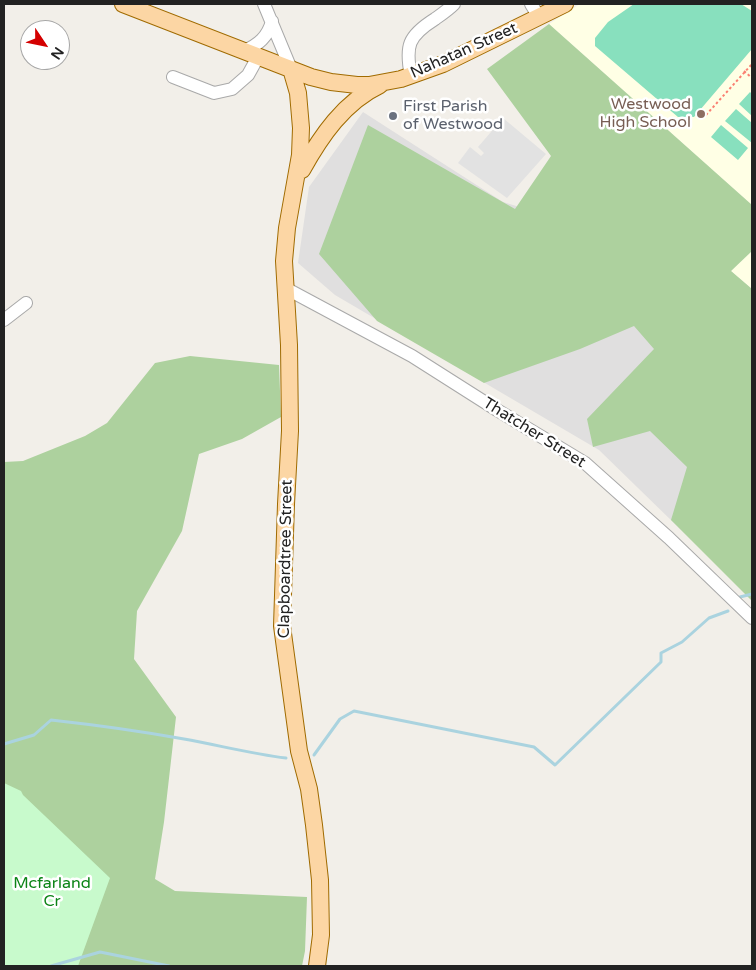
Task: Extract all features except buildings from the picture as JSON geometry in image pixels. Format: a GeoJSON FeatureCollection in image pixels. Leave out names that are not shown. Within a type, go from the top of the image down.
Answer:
{"type":"FeatureCollection","features":[{"type":"Feature","properties":{"kind":"main road","name":"Nahatan Street"},"geometry":{"type":"LineString","coordinates":[[123,4],[311,77],[331,82],[357,84],[387,82],[411,76],[443,64],[535,10],[565,4]]}},
{"type":"Feature","properties":{"kind":"main road","name":"Clapboardtree Street"},"geometry":{"type":"LineString","coordinates":[[291,69],[298,93],[301,119],[300,155],[287,228],[284,261],[287,289],[290,431],[282,626],[299,750],[309,789],[320,880],[321,935],[317,966]]}},
{"type":"Feature","properties":{"kind":"main road","name":"Clapboardtree Street"},"geometry":{"type":"LineString","coordinates":[[296,179],[327,129],[358,98],[369,90],[387,82]]}},
{"type":"Feature","properties":{"kind":"street","name":"Clapboardtree Street"},"geometry":{"type":"LineString","coordinates":[[264,4],[291,69]]}},
{"type":"Feature","properties":{"kind":"street"},"geometry":{"type":"LineString","coordinates":[[411,76],[408,46],[420,28],[454,4]]}},
{"type":"Feature","properties":{"kind":"street"},"geometry":{"type":"LineString","coordinates":[[173,77],[214,93],[232,88],[248,75],[251,54],[270,30],[272,21]]}},
{"type":"Feature","properties":{"kind":"street","name":"Thatcher Street"},"geometry":{"type":"LineString","coordinates":[[287,289],[412,356],[585,464],[669,538],[752,618]]}},
{"type":"Feature","properties":{"kind":"street"},"geometry":{"type":"LineString","coordinates":[[4,320],[26,303]]}},
{"type":"Feature","properties":{"kind":"path"},"geometry":{"type":"LineString","coordinates":[[706,115],[752,64]]}},
{"type":"Feature","properties":{"kind":"path"},"geometry":{"type":"LineString","coordinates":[[744,71],[752,78]]}},
{"type":"Feature","properties":{"kind":"shaded area","name":"Westwood High School"},"geometry":{"type":"Polygon","coordinates":[[[580,4],[752,4],[752,205],[549,24],[580,4]]]}},
{"type":"Feature","properties":{"kind":"shaded area"},"geometry":{"type":"Polygon","coordinates":[[[363,112],[503,202],[731,271],[752,289],[752,599],[599,450],[335,295],[298,263],[309,187],[363,112]]]}},
{"type":"Feature","properties":{"kind":"shaded area"},"geometry":{"type":"Polygon","coordinates":[[[503,118],[546,154],[507,198],[458,163],[470,147],[481,156],[484,153],[478,147],[503,118]]]}},
{"type":"Feature","properties":{"kind":"shaded area"},"geometry":{"type":"Polygon","coordinates":[[[752,251],[752,289],[731,271],[752,251]]]}},
{"type":"Feature","properties":{"kind":"green space"},"geometry":{"type":"Polygon","coordinates":[[[634,4],[741,4],[752,11],[752,49],[694,117],[678,117],[595,46],[595,38],[608,22],[634,4]]]}},
{"type":"Feature","properties":{"kind":"green space"},"geometry":{"type":"Polygon","coordinates":[[[549,24],[752,205],[752,251],[731,271],[752,289],[752,601],[671,520],[687,467],[650,431],[593,447],[587,419],[654,349],[634,326],[580,349],[484,383],[377,321],[319,254],[368,125],[515,209],[551,156],[487,69],[549,24]]]}},
{"type":"Feature","properties":{"kind":"green space"},"geometry":{"type":"Polygon","coordinates":[[[750,92],[752,94],[752,116],[739,104],[750,92]]]}},
{"type":"Feature","properties":{"kind":"green space"},"geometry":{"type":"Polygon","coordinates":[[[736,109],[752,123],[752,143],[725,121],[736,109]]]}},
{"type":"Feature","properties":{"kind":"green space"},"geometry":{"type":"Polygon","coordinates":[[[721,125],[748,148],[738,160],[711,137],[721,125]]]}},
{"type":"Feature","properties":{"kind":"green space"},"geometry":{"type":"Polygon","coordinates":[[[190,356],[279,365],[281,417],[242,439],[199,454],[182,531],[137,611],[134,659],[176,717],[164,822],[155,879],[175,891],[307,897],[305,951],[302,966],[4,966],[4,462],[23,461],[85,436],[107,423],[155,363],[190,356]]]}},
{"type":"Feature","properties":{"kind":"green space","name":"Mcfarland Cr"},"geometry":{"type":"Polygon","coordinates":[[[4,783],[21,791],[110,878],[78,966],[4,966],[4,783]]]}},
{"type":"Feature","properties":{"kind":"waterway"},"geometry":{"type":"LineString","coordinates":[[740,597],[752,594]]}},
{"type":"Feature","properties":{"kind":"waterway"},"geometry":{"type":"LineString","coordinates":[[314,755],[340,719],[354,711],[534,747],[555,765],[661,662],[661,653],[682,642],[709,618],[728,611]]}},
{"type":"Feature","properties":{"kind":"waterway"},"geometry":{"type":"LineString","coordinates":[[4,744],[34,735],[51,720],[151,733],[286,758]]}},
{"type":"Feature","properties":{"kind":"waterway"},"geometry":{"type":"LineString","coordinates":[[51,966],[100,952],[169,966]]}},
{"type":"Feature","properties":{"kind":"place","name":"Westwood High School"},"geometry":{"type":"Point","coordinates":[701,114]}},
{"type":"Feature","properties":{"kind":"place","name":"First Parish of Westwood"},"geometry":{"type":"Point","coordinates":[393,116]}}]}
